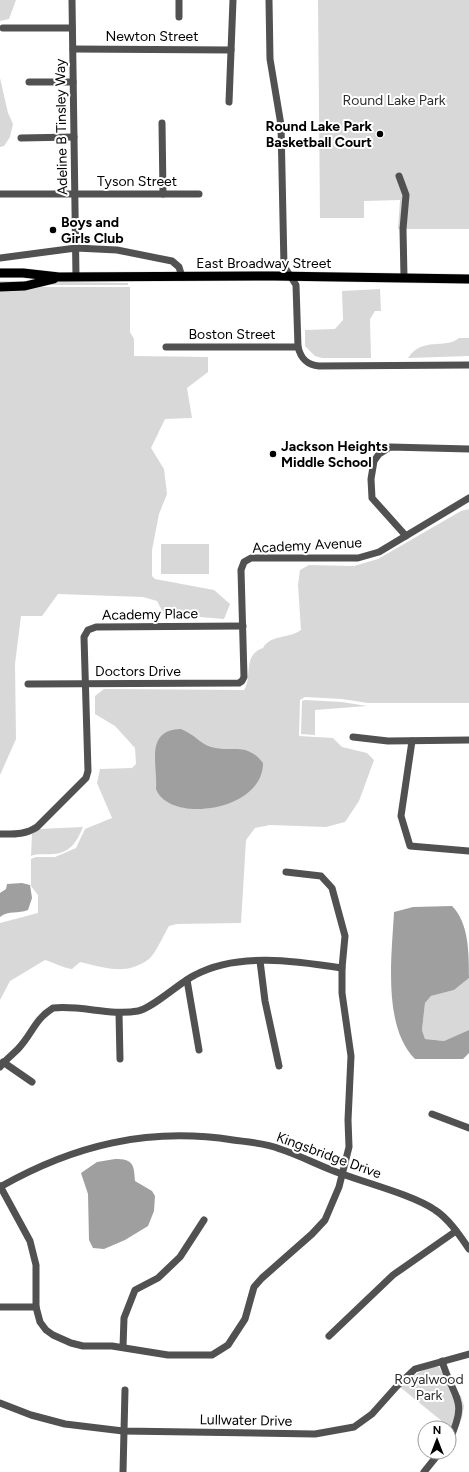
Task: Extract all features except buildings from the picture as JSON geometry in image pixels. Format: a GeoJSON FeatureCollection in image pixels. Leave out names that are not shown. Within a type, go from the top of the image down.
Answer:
{"type":"FeatureCollection","features":[{"type":"Feature","properties":{"kind":"main road","name":"East Broadway Street"},"geometry":{"type":"LineString","coordinates":[[0,273],[23,273],[59,278]]}},
{"type":"Feature","properties":{"kind":"main road","name":"East Broadway Street"},"geometry":{"type":"LineString","coordinates":[[0,287],[25,286],[59,278],[76,277],[290,276],[469,279]]}},
{"type":"Feature","properties":{"kind":"street","name":"Adeline B Tinsley Way"},"geometry":{"type":"LineString","coordinates":[[72,0],[76,277]]}},
{"type":"Feature","properties":{"kind":"street"},"geometry":{"type":"LineString","coordinates":[[179,0],[179,17]]}},
{"type":"Feature","properties":{"kind":"street"},"geometry":{"type":"LineString","coordinates":[[228,102],[233,0]]}},
{"type":"Feature","properties":{"kind":"street"},"geometry":{"type":"LineString","coordinates":[[269,0],[270,60],[281,125],[284,266],[296,285],[298,347],[300,356],[306,362],[319,366],[469,365]]}},
{"type":"Feature","properties":{"kind":"street"},"geometry":{"type":"LineString","coordinates":[[3,28],[72,28]]}},
{"type":"Feature","properties":{"kind":"street","name":"Newton Street"},"geometry":{"type":"LineString","coordinates":[[73,49],[231,50]]}},
{"type":"Feature","properties":{"kind":"street"},"geometry":{"type":"LineString","coordinates":[[29,82],[73,82]]}},
{"type":"Feature","properties":{"kind":"street"},"geometry":{"type":"LineString","coordinates":[[162,123],[163,194]]}},
{"type":"Feature","properties":{"kind":"street"},"geometry":{"type":"LineString","coordinates":[[21,138],[74,137]]}},
{"type":"Feature","properties":{"kind":"street"},"geometry":{"type":"LineString","coordinates":[[399,176],[406,196],[402,229],[404,277]]}},
{"type":"Feature","properties":{"kind":"street","name":"Tyson Street"},"geometry":{"type":"LineString","coordinates":[[0,194],[199,194]]}},
{"type":"Feature","properties":{"kind":"street"},"geometry":{"type":"LineString","coordinates":[[0,258],[76,248],[117,250],[172,260],[179,267],[182,277]]}},
{"type":"Feature","properties":{"kind":"street","name":"Boston Street"},"geometry":{"type":"LineString","coordinates":[[166,347],[298,347]]}},
{"type":"Feature","properties":{"kind":"street"},"geometry":{"type":"LineString","coordinates":[[406,536],[372,498],[371,479],[376,457],[390,447],[469,449]]}},
{"type":"Feature","properties":{"kind":"street","name":"Academy Avenue"},"geometry":{"type":"LineString","coordinates":[[243,626],[241,570],[244,562],[251,558],[358,558],[379,552],[469,498]]}},
{"type":"Feature","properties":{"kind":"street","name":"Doctors Drive"},"geometry":{"type":"LineString","coordinates":[[0,834],[25,834],[31,831],[84,782],[88,770],[85,684],[238,683],[244,678],[243,626]]}},
{"type":"Feature","properties":{"kind":"street","name":"Academy Place"},"geometry":{"type":"LineString","coordinates":[[85,684],[84,637],[88,630],[96,627],[243,626]]}},
{"type":"Feature","properties":{"kind":"street"},"geometry":{"type":"LineString","coordinates":[[28,684],[85,684]]}},
{"type":"Feature","properties":{"kind":"street"},"geometry":{"type":"LineString","coordinates":[[353,737],[388,741],[469,740]]}},
{"type":"Feature","properties":{"kind":"street"},"geometry":{"type":"LineString","coordinates":[[412,741],[400,816],[410,846],[469,851]]}},
{"type":"Feature","properties":{"kind":"street"},"geometry":{"type":"LineString","coordinates":[[0,1187],[30,1241],[34,1252],[36,1265],[36,1307],[40,1322],[46,1330],[60,1339],[83,1346],[123,1348],[168,1355],[212,1355],[228,1345],[245,1319],[254,1287],[262,1278],[312,1234],[325,1220],[343,1174],[349,1147],[348,1114],[351,1056],[342,993],[342,968],[346,936],[332,888],[321,876],[286,872]]}},
{"type":"Feature","properties":{"kind":"street"},"geometry":{"type":"LineString","coordinates":[[260,961],[265,1001],[279,1066]]}},
{"type":"Feature","properties":{"kind":"street"},"geometry":{"type":"LineString","coordinates":[[32,1082],[2,1064],[18,1049],[30,1033],[37,1020],[53,1008],[119,1013],[140,1010],[212,966],[226,963],[298,961],[342,968]]}},
{"type":"Feature","properties":{"kind":"street"},"geometry":{"type":"LineString","coordinates":[[187,980],[199,1050]]}},
{"type":"Feature","properties":{"kind":"street"},"geometry":{"type":"LineString","coordinates":[[119,1013],[120,1059]]}},
{"type":"Feature","properties":{"kind":"street"},"geometry":{"type":"LineString","coordinates":[[432,1114],[469,1128]]}},
{"type":"Feature","properties":{"kind":"street","name":"Kingsbridge Drive"},"geometry":{"type":"LineString","coordinates":[[0,1187],[32,1169],[74,1152],[128,1139],[154,1136],[194,1135],[262,1144],[280,1148],[343,1174],[417,1201],[436,1210],[456,1231],[469,1249]]}},
{"type":"Feature","properties":{"kind":"street"},"geometry":{"type":"LineString","coordinates":[[123,1348],[124,1318],[135,1290],[158,1278],[180,1256],[204,1220]]}},
{"type":"Feature","properties":{"kind":"street"},"geometry":{"type":"LineString","coordinates":[[330,1336],[393,1275],[456,1231]]}},
{"type":"Feature","properties":{"kind":"street"},"geometry":{"type":"LineString","coordinates":[[0,1307],[36,1307]]}},
{"type":"Feature","properties":{"kind":"street","name":"Lullwater Drive"},"geometry":{"type":"LineString","coordinates":[[0,1403],[31,1415],[65,1424],[123,1431],[315,1434],[354,1427],[372,1414],[397,1386],[415,1369],[469,1354]]}},
{"type":"Feature","properties":{"kind":"street"},"geometry":{"type":"LineString","coordinates":[[442,1361],[446,1375],[463,1395],[466,1406],[465,1418],[457,1430]]}},
{"type":"Feature","properties":{"kind":"street"},"geometry":{"type":"LineString","coordinates":[[123,1472],[125,1390]]}},
{"type":"Feature","properties":{"kind":"street"},"geometry":{"type":"LineString","coordinates":[[424,1472],[434,1460]]}},
{"type":"Feature","properties":{"kind":"green space"},"geometry":{"type":"Polygon","coordinates":[[[0,0],[16,0],[9,19],[0,21],[0,0]]]}},
{"type":"Feature","properties":{"kind":"green space","name":"Round Lake Park"},"geometry":{"type":"Polygon","coordinates":[[[318,0],[469,0],[469,229],[398,229],[400,200],[364,201],[364,218],[320,218],[318,0]]]}},
{"type":"Feature","properties":{"kind":"green space"},"geometry":{"type":"Polygon","coordinates":[[[0,78],[8,113],[13,124],[10,137],[4,146],[0,147],[0,78]]]}},
{"type":"Feature","properties":{"kind":"green space"},"geometry":{"type":"Polygon","coordinates":[[[0,281],[128,283],[128,285],[0,285],[0,281]]]}},
{"type":"Feature","properties":{"kind":"green space"},"geometry":{"type":"Polygon","coordinates":[[[0,287],[130,287],[130,332],[134,339],[134,356],[208,357],[208,372],[187,388],[192,418],[165,419],[151,448],[164,469],[167,494],[159,514],[152,550],[152,576],[155,579],[214,590],[230,604],[224,619],[164,614],[157,601],[143,597],[58,594],[42,616],[21,616],[15,664],[16,739],[0,775],[0,287]]]}},
{"type":"Feature","properties":{"kind":"green space"},"geometry":{"type":"Polygon","coordinates":[[[380,289],[381,311],[375,311],[370,319],[371,358],[322,358],[315,356],[305,346],[305,330],[335,329],[343,320],[342,291],[380,289]]]}},
{"type":"Feature","properties":{"kind":"green space"},"geometry":{"type":"Polygon","coordinates":[[[459,338],[469,338],[469,356],[408,358],[420,347],[447,343],[459,338]]]}},
{"type":"Feature","properties":{"kind":"green space"},"geometry":{"type":"Polygon","coordinates":[[[469,509],[469,703],[368,703],[342,699],[305,697],[300,700],[299,736],[333,738],[342,747],[367,753],[374,760],[359,801],[345,822],[326,827],[270,825],[255,828],[246,840],[241,923],[177,924],[169,926],[149,959],[140,964],[124,969],[107,968],[80,962],[72,969],[45,960],[10,981],[0,1000],[0,923],[38,913],[38,895],[31,886],[31,859],[36,857],[55,857],[76,848],[85,829],[112,818],[97,783],[100,769],[132,768],[136,764],[135,748],[115,726],[95,714],[95,696],[104,689],[244,690],[247,684],[252,656],[271,641],[291,635],[301,630],[298,585],[300,570],[309,565],[354,566],[378,559],[461,511],[469,509]]]}},
{"type":"Feature","properties":{"kind":"green space"},"geometry":{"type":"Polygon","coordinates":[[[161,544],[209,544],[209,574],[161,574],[161,544]]]}},
{"type":"Feature","properties":{"kind":"green space"},"geometry":{"type":"Polygon","coordinates":[[[302,701],[342,702],[367,706],[315,710],[315,735],[301,734],[302,701]]]}},
{"type":"Feature","properties":{"kind":"green space"},"geometry":{"type":"Polygon","coordinates":[[[83,827],[76,841],[69,849],[59,853],[31,856],[32,834],[39,829],[83,827]]]}},
{"type":"Feature","properties":{"kind":"green space"},"geometry":{"type":"Polygon","coordinates":[[[469,978],[469,1030],[444,1041],[425,1039],[422,1030],[425,1003],[431,996],[454,990],[469,978]]]}},
{"type":"Feature","properties":{"kind":"green space","name":"Royalwood Park"},"geometry":{"type":"Polygon","coordinates":[[[431,1366],[439,1367],[450,1387],[461,1396],[464,1406],[462,1418],[457,1426],[457,1420],[440,1420],[400,1387],[418,1373],[431,1366]]]}},
{"type":"Feature","properties":{"kind":"shaded area"},"geometry":{"type":"Polygon","coordinates":[[[181,729],[211,747],[219,749],[238,749],[251,752],[263,763],[259,780],[248,793],[233,802],[214,808],[196,809],[178,807],[164,800],[156,789],[155,750],[157,742],[162,735],[169,731],[181,729]]]}},
{"type":"Feature","properties":{"kind":"shaded area"},"geometry":{"type":"Polygon","coordinates":[[[22,883],[30,885],[32,898],[28,910],[10,913],[0,917],[0,893],[6,889],[7,884],[22,883]]]}},
{"type":"Feature","properties":{"kind":"shaded area"},"geometry":{"type":"Polygon","coordinates":[[[452,906],[458,913],[465,930],[469,959],[469,978],[454,990],[431,996],[425,1003],[422,1030],[425,1039],[444,1041],[469,1030],[469,1053],[463,1059],[415,1059],[405,1045],[398,1028],[393,1009],[391,968],[394,912],[413,907],[452,906]]]}},
{"type":"Feature","properties":{"kind":"shaded area"},"geometry":{"type":"Polygon","coordinates":[[[115,1159],[129,1161],[134,1170],[135,1181],[152,1191],[155,1196],[154,1211],[148,1226],[125,1240],[104,1249],[93,1248],[89,1240],[88,1194],[81,1173],[97,1162],[115,1159]]]}},
{"type":"Feature","properties":{"kind":"place","name":"Round Lake Park Basketball Court"},"geometry":{"type":"Point","coordinates":[380,134]}},
{"type":"Feature","properties":{"kind":"place","name":"Boys and Girls Club"},"geometry":{"type":"Point","coordinates":[53,230]}},
{"type":"Feature","properties":{"kind":"place","name":"Jackson Heights Middle School"},"geometry":{"type":"Point","coordinates":[273,454]}}]}
